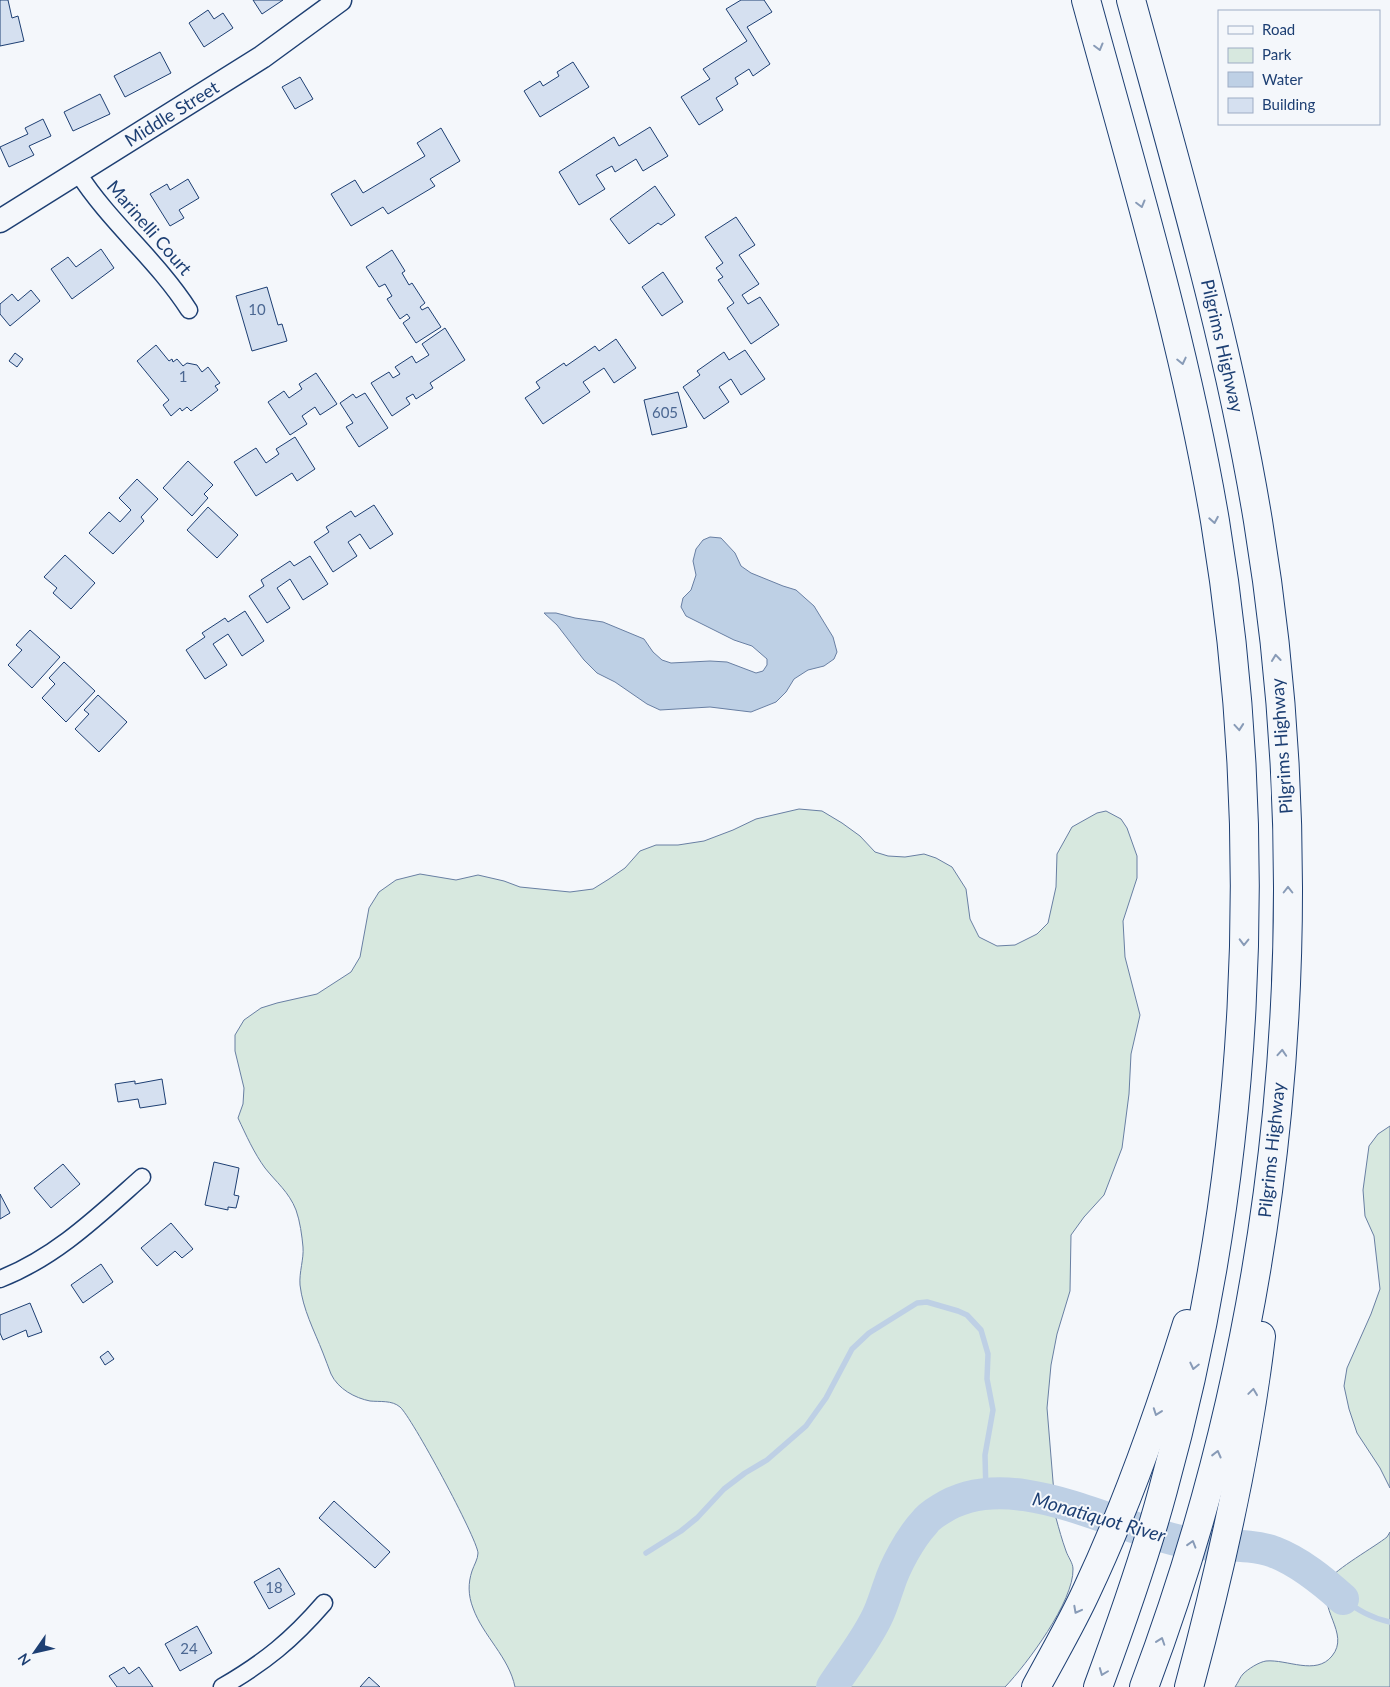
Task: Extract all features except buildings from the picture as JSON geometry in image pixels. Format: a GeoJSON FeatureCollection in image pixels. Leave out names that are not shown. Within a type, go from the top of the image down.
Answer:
{"type":"FeatureCollection","features":[{"type":"Feature","properties":{"kind":"highway"},"geometry":{"type":"LineString","coordinates":[[1086,0],[1164,288],[1206,471],[1224,583],[1235,679],[1244,831],[1244,966],[1236,1082],[1225,1192],[1211,1280],[1196,1356],[1163,1492],[1137,1577],[1098,1687]]}},
{"type":"Feature","properties":{"kind":"highway","name":"Pilgrims Highway"},"geometry":{"type":"LineString","coordinates":[[1131,0],[1228,366],[1253,492],[1267,581],[1279,687],[1288,849],[1286,979],[1277,1109],[1266,1206],[1251,1302],[1227,1415],[1205,1502],[1179,1587],[1144,1687]]}},
{"type":"Feature","properties":{"kind":"highway"},"geometry":{"type":"LineString","coordinates":[[1190,1687],[1213,1596],[1251,1406],[1267,1274],[1277,1109]]}},
{"type":"Feature","properties":{"kind":"highway"},"geometry":{"type":"LineString","coordinates":[[1036,1687],[1098,1567],[1132,1484],[1168,1384],[1197,1287],[1218,1201],[1232,1128]]}},
{"type":"Feature","properties":{"kind":"street","name":"Middle Street"},"geometry":{"type":"LineString","coordinates":[[0,221],[262,58],[340,0]]}},
{"type":"Feature","properties":{"kind":"street","name":"Marinelli Court"},"geometry":{"type":"LineString","coordinates":[[78,173],[93,194],[159,270],[190,310]]}},
{"type":"Feature","properties":{"kind":"street"},"geometry":{"type":"LineString","coordinates":[[0,1278],[31,1264],[67,1242],[142,1177]]}},
{"type":"Feature","properties":{"kind":"street"},"geometry":{"type":"LineString","coordinates":[[222,1687],[252,1669],[288,1642],[324,1603]]}},
{"type":"Feature","properties":{"kind":"green space"},"geometry":{"type":"Polygon","coordinates":[[[799,809],[822,811],[860,836],[875,852],[888,856],[905,857],[924,854],[952,867],[966,889],[970,919],[979,937],[997,946],[1015,945],[1037,934],[1048,923],[1056,887],[1057,854],[1072,827],[1097,813],[1106,811],[1121,819],[1127,828],[1137,856],[1137,878],[1123,921],[1125,957],[1140,1015],[1131,1054],[1129,1094],[1122,1148],[1104,1195],[1071,1235],[1070,1291],[1057,1334],[1051,1365],[1047,1408],[1056,1518],[1073,1567],[1066,1598],[1048,1631],[1005,1687],[515,1687],[502,1656],[477,1618],[471,1603],[469,1594],[470,1580],[478,1553],[475,1543],[456,1503],[417,1431],[397,1405],[390,1402],[370,1401],[359,1398],[342,1388],[331,1374],[309,1320],[301,1294],[300,1280],[303,1247],[296,1210],[286,1192],[261,1162],[238,1118],[243,1104],[244,1088],[235,1051],[235,1035],[244,1020],[261,1008],[317,994],[351,972],[360,957],[369,908],[379,892],[396,880],[420,874],[456,880],[478,875],[520,887],[570,892],[593,889],[625,868],[640,851],[656,845],[678,845],[704,841],[756,819],[799,809]]]}},
{"type":"Feature","properties":{"kind":"green space"},"geometry":{"type":"Polygon","coordinates":[[[1390,1126],[1390,1488],[1380,1468],[1357,1433],[1344,1386],[1347,1368],[1380,1289],[1374,1236],[1365,1216],[1363,1190],[1369,1146],[1378,1134],[1390,1126]]]}},
{"type":"Feature","properties":{"kind":"green space"},"geometry":{"type":"Polygon","coordinates":[[[1390,1532],[1390,1687],[1235,1687],[1245,1672],[1266,1661],[1310,1666],[1325,1662],[1332,1656],[1337,1647],[1338,1638],[1327,1601],[1326,1591],[1329,1580],[1347,1564],[1387,1537],[1390,1532]]]}},
{"type":"Feature","properties":{"kind":"water"},"geometry":{"type":"Polygon","coordinates":[[[710,537],[721,538],[735,553],[741,566],[751,573],[796,590],[814,606],[833,637],[837,652],[834,659],[824,666],[808,670],[794,679],[786,692],[776,702],[751,712],[710,707],[660,710],[597,673],[584,660],[557,625],[544,613],[556,613],[603,622],[644,639],[653,652],[662,660],[671,663],[727,662],[756,673],[763,671],[767,665],[767,659],[752,646],[734,640],[686,616],[681,607],[683,598],[691,590],[696,575],[693,561],[696,549],[703,540],[710,537]]]}},
{"type":"Feature","properties":{"kind":"waterway"},"geometry":{"type":"LineString","coordinates":[[646,1553],[681,1531],[697,1518],[724,1489],[745,1473],[767,1460],[806,1426],[826,1398],[852,1349],[869,1333],[917,1303],[927,1302],[958,1311],[967,1315],[981,1330],[988,1354],[987,1379],[993,1410],[985,1455],[986,1493]]}},
{"type":"Feature","properties":{"kind":"waterway","name":"Monatiquot River"},"geometry":{"type":"LineString","coordinates":[[832,1687],[872,1626],[895,1569],[913,1536],[934,1513],[969,1497],[999,1493],[1030,1496],[1062,1503],[1157,1535],[1185,1542],[1263,1549],[1284,1556],[1302,1567],[1343,1599]]}},
{"type":"Feature","properties":{"kind":"waterway","name":"Monatiquot River"},"geometry":{"type":"LineString","coordinates":[[1343,1599],[1365,1613],[1390,1622]]}}]}
